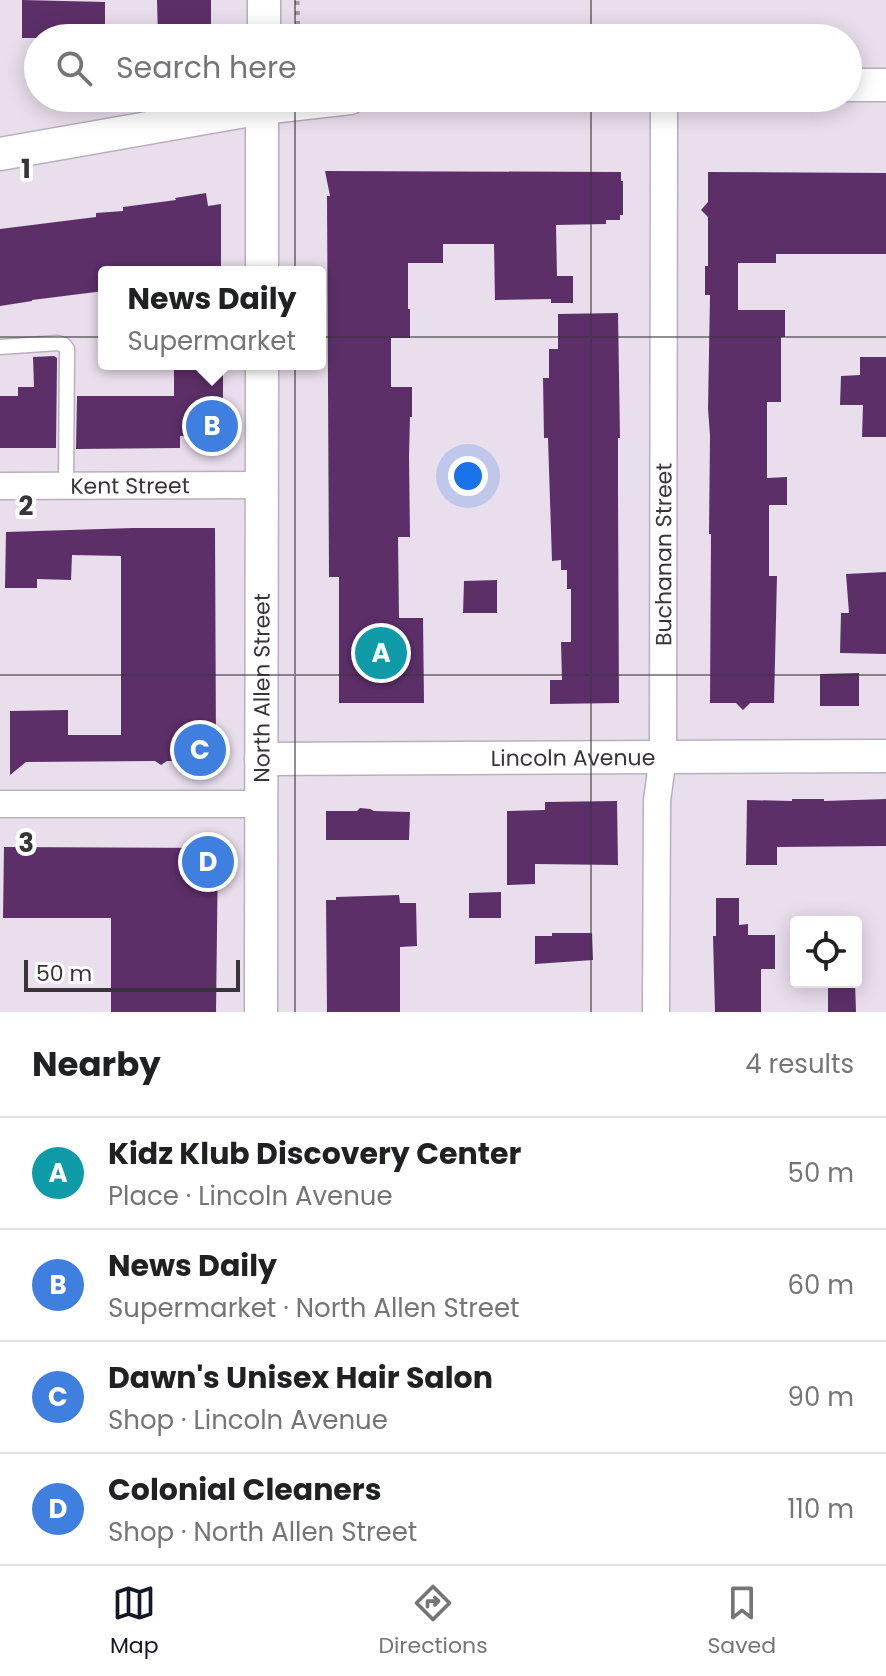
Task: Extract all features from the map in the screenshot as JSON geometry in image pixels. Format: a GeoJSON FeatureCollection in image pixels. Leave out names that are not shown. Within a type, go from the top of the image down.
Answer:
{"type":"FeatureCollection","features":[{"type":"Feature","properties":{"kind":"street"},"geometry":{"type":"LineString","coordinates":[[264,0],[264,24]]}},
{"type":"Feature","properties":{"kind":"street"},"geometry":{"type":"LineString","coordinates":[[862,85],[886,85]]}},
{"type":"Feature","properties":{"kind":"street"},"geometry":{"type":"LineString","coordinates":[[0,154],[216,112]]}},
{"type":"Feature","properties":{"kind":"street"},"geometry":{"type":"LineString","coordinates":[[262,112],[262,266]]}},
{"type":"Feature","properties":{"kind":"street","name":"Buchanan Street"},"geometry":{"type":"LineString","coordinates":[[656,1012],[657,801],[663,756],[664,112]]}},
{"type":"Feature","properties":{"kind":"street","name":"North Allen Street"},"geometry":{"type":"LineString","coordinates":[[261,1012],[262,370]]}},
{"type":"Feature","properties":{"kind":"street","name":"Kent Street"},"geometry":{"type":"LineString","coordinates":[[0,486],[261,485]]}},
{"type":"Feature","properties":{"kind":"street","name":"Lincoln Avenue"},"geometry":{"type":"LineString","coordinates":[[261,759],[886,756]]}},
{"type":"Feature","properties":{"kind":"street"},"geometry":{"type":"LineString","coordinates":[[0,804],[261,804]]}},
{"type":"Feature","properties":{"kind":"lane"},"geometry":{"type":"LineString","coordinates":[[0,347],[58,343],[67,349],[66,486]]}},
{"type":"Feature","properties":{"kind":"path"},"geometry":{"type":"LineString","coordinates":[[297,0],[298,24]]}},
{"type":"Feature","properties":{"kind":"building"},"geometry":{"type":"Polygon","coordinates":[[[22,0],[105,2],[105,24],[24,24],[22,38],[22,0]]]}},
{"type":"Feature","properties":{"kind":"building"},"geometry":{"type":"Polygon","coordinates":[[[157,0],[211,0],[211,24],[158,24],[157,0]]]}},
{"type":"Feature","properties":{"kind":"building"},"geometry":{"type":"Polygon","coordinates":[[[325,171],[621,172],[623,181],[623,215],[620,215],[620,220],[606,220],[606,224],[556,225],[557,276],[573,276],[573,303],[551,303],[551,299],[495,300],[494,244],[443,244],[443,263],[408,263],[410,338],[391,338],[391,387],[412,387],[410,537],[398,537],[399,618],[423,618],[424,703],[339,703],[339,577],[329,577],[327,196],[330,196],[325,171]]]}},
{"type":"Feature","properties":{"kind":"building"},"geometry":{"type":"Polygon","coordinates":[[[708,172],[886,173],[886,254],[776,254],[776,263],[738,263],[738,310],[785,310],[785,337],[781,337],[781,402],[767,402],[767,478],[787,477],[787,505],[769,505],[769,576],[777,576],[774,703],[750,703],[743,710],[736,703],[710,703],[710,295],[705,295],[708,217],[701,210],[708,202],[708,172]]]}},
{"type":"Feature","properties":{"kind":"building"},"geometry":{"type":"Polygon","coordinates":[[[206,193],[208,206],[221,204],[221,266],[98,266],[98,292],[0,306],[0,229],[96,217],[96,213],[123,211],[123,207],[206,193]]]}},
{"type":"Feature","properties":{"kind":"building"},"geometry":{"type":"Polygon","coordinates":[[[618,313],[619,703],[550,704],[550,680],[562,680],[561,642],[571,642],[571,589],[567,589],[567,570],[561,570],[561,560],[552,561],[543,378],[549,378],[549,349],[558,349],[558,314],[618,313]]]}},
{"type":"Feature","properties":{"kind":"building"},"geometry":{"type":"Polygon","coordinates":[[[33,357],[57,358],[56,448],[0,448],[0,396],[18,396],[18,387],[34,387],[33,357]]]}},
{"type":"Feature","properties":{"kind":"building"},"geometry":{"type":"Polygon","coordinates":[[[860,357],[886,357],[886,437],[862,437],[863,405],[840,405],[841,376],[860,375],[860,357]]]}},
{"type":"Feature","properties":{"kind":"building"},"geometry":{"type":"Polygon","coordinates":[[[174,370],[223,370],[223,428],[216,436],[180,436],[180,448],[76,449],[77,396],[174,396],[174,370]]]}},
{"type":"Feature","properties":{"kind":"building"},"geometry":{"type":"Polygon","coordinates":[[[215,528],[216,753],[207,761],[167,761],[161,765],[155,761],[26,762],[10,775],[10,711],[68,710],[68,735],[121,735],[121,556],[72,555],[71,580],[37,579],[37,588],[5,588],[6,532],[215,528]]]}},
{"type":"Feature","properties":{"kind":"building"},"geometry":{"type":"Polygon","coordinates":[[[886,572],[886,654],[840,653],[841,613],[849,613],[846,574],[886,572]]]}},
{"type":"Feature","properties":{"kind":"building"},"geometry":{"type":"Polygon","coordinates":[[[497,580],[497,613],[463,613],[464,581],[497,580]]]}},
{"type":"Feature","properties":{"kind":"building"},"geometry":{"type":"Polygon","coordinates":[[[859,673],[859,706],[820,706],[820,674],[859,673]]]}},
{"type":"Feature","properties":{"kind":"building"},"geometry":{"type":"Polygon","coordinates":[[[886,799],[886,846],[777,847],[777,865],[746,865],[747,800],[886,799]]]}},
{"type":"Feature","properties":{"kind":"building"},"geometry":{"type":"Polygon","coordinates":[[[617,801],[618,865],[535,864],[535,884],[507,885],[507,811],[545,810],[545,802],[617,801]]]}},
{"type":"Feature","properties":{"kind":"building"},"geometry":{"type":"Polygon","coordinates":[[[360,808],[410,812],[409,840],[326,840],[326,811],[357,811],[360,808]]]}},
{"type":"Feature","properties":{"kind":"building"},"geometry":{"type":"Polygon","coordinates":[[[4,847],[218,848],[216,1012],[111,1012],[111,918],[3,918],[4,847]]]}},
{"type":"Feature","properties":{"kind":"building"},"geometry":{"type":"Polygon","coordinates":[[[501,892],[501,918],[469,918],[469,893],[501,892]]]}},
{"type":"Feature","properties":{"kind":"building"},"geometry":{"type":"Polygon","coordinates":[[[399,895],[400,903],[416,903],[417,946],[400,947],[400,1012],[327,1012],[326,900],[399,895]]]}},
{"type":"Feature","properties":{"kind":"building"},"geometry":{"type":"Polygon","coordinates":[[[716,898],[739,898],[739,925],[748,924],[748,935],[775,935],[775,969],[761,969],[761,1012],[715,1012],[713,936],[716,936],[716,898]]]}},
{"type":"Feature","properties":{"kind":"building"},"geometry":{"type":"Polygon","coordinates":[[[552,933],[592,933],[593,960],[535,964],[535,936],[552,936],[552,933]]]}},
{"type":"Feature","properties":{"kind":"building"},"geometry":{"type":"Polygon","coordinates":[[[828,988],[855,988],[856,1012],[828,1012],[828,988]]]}},
{"type":"Feature","properties":{"kind":"place","name":"News Daily"},"geometry":{"type":"Point","coordinates":[212,426]}},
{"type":"Feature","properties":{"kind":"place","name":"Kidz Klub Discovery Center"},"geometry":{"type":"Point","coordinates":[381,653]}},
{"type":"Feature","properties":{"kind":"place","name":"Dawn's Unisex Hair Salon"},"geometry":{"type":"Point","coordinates":[200,750]}},
{"type":"Feature","properties":{"kind":"place","name":"Colonial Cleaners"},"geometry":{"type":"Point","coordinates":[208,862]}}]}
